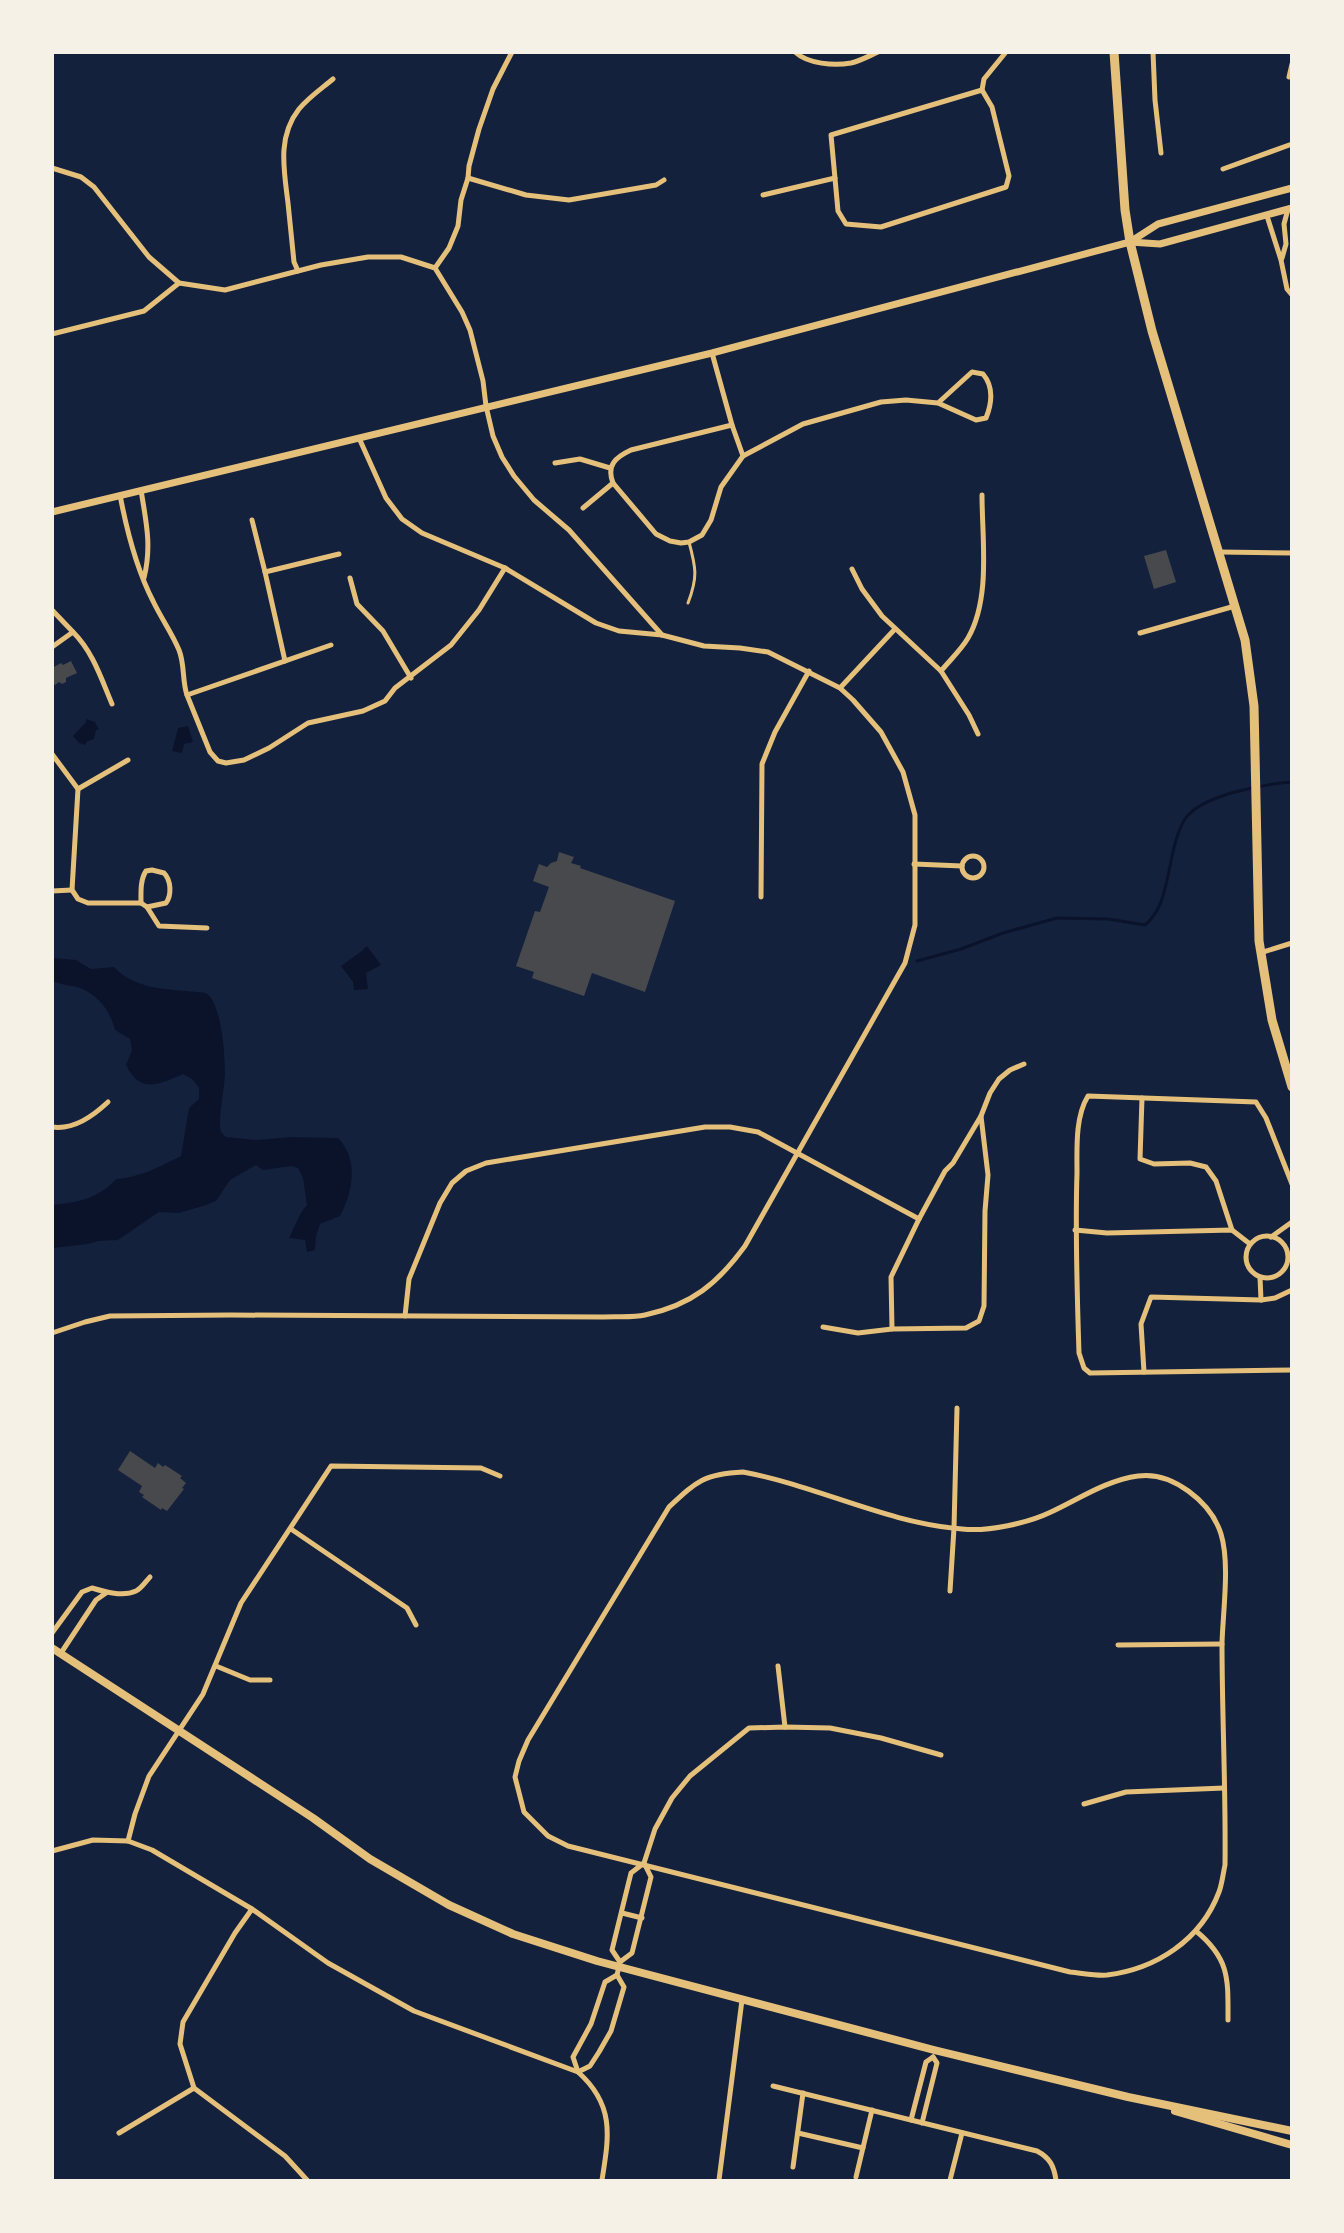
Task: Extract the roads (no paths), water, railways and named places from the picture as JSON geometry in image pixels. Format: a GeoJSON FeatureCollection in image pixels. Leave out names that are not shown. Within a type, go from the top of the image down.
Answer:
{"type":"FeatureCollection","features":[{"type":"Feature","properties":{"kind":"main road"},"geometry":{"type":"LineString","coordinates":[[1114,52],[1125,210],[1130,242],[1152,331],[1245,640],[1254,706],[1260,953],[1272,1020],[1291,1084]]}},
{"type":"Feature","properties":{"kind":"main road"},"geometry":{"type":"LineString","coordinates":[[52,1648],[313,1818],[370,1859],[449,1905],[513,1934],[619,1968],[934,2053],[1292,2131]]}},
{"type":"Feature","properties":{"kind":"main road"},"geometry":{"type":"LineString","coordinates":[[1128,2097],[1292,2145]]}},
{"type":"Feature","properties":{"kind":"street"},"geometry":{"type":"LineString","coordinates":[[435,268],[458,226],[461,200],[479,129],[493,89],[512,52]]}},
{"type":"Feature","properties":{"kind":"street"},"geometry":{"type":"LineString","coordinates":[[795,52],[802,58],[822,63],[850,63],[878,52]]}},
{"type":"Feature","properties":{"kind":"street"},"geometry":{"type":"LineString","coordinates":[[982,90],[831,135],[838,211],[846,224],[873,226],[895,223],[1006,187],[1009,176],[992,107],[982,90],[984,78],[1006,52]]}},
{"type":"Feature","properties":{"kind":"street"},"geometry":{"type":"LineString","coordinates":[[1153,52],[1161,153]]}},
{"type":"Feature","properties":{"kind":"street"},"geometry":{"type":"LineString","coordinates":[[1289,77],[1292,64]]}},
{"type":"Feature","properties":{"kind":"street"},"geometry":{"type":"LineString","coordinates":[[298,271],[294,262],[282,162],[286,137],[298,110],[322,86],[333,79]]}},
{"type":"Feature","properties":{"kind":"street"},"geometry":{"type":"LineString","coordinates":[[1223,169],[1292,144]]}},
{"type":"Feature","properties":{"kind":"street"},"geometry":{"type":"LineString","coordinates":[[52,168],[81,177],[94,187],[149,256],[179,283],[225,290],[298,271],[368,257],[400,257],[435,268],[462,312],[470,330],[483,381],[493,436],[502,457],[534,500],[569,530],[662,635]]}},
{"type":"Feature","properties":{"kind":"street"},"geometry":{"type":"LineString","coordinates":[[468,178],[526,195],[569,200],[656,185],[664,180]]}},
{"type":"Feature","properties":{"kind":"street"},"geometry":{"type":"LineString","coordinates":[[763,195],[835,178]]}},
{"type":"Feature","properties":{"kind":"street"},"geometry":{"type":"LineString","coordinates":[[52,512],[712,352],[1130,242],[1158,224],[1292,188]]}},
{"type":"Feature","properties":{"kind":"street"},"geometry":{"type":"LineString","coordinates":[[1130,242],[1160,244],[1290,209]]}},
{"type":"Feature","properties":{"kind":"street"},"geometry":{"type":"LineString","coordinates":[[1281,260],[1286,244],[1284,220],[1290,209]]}},
{"type":"Feature","properties":{"kind":"street"},"geometry":{"type":"LineString","coordinates":[[1267,216],[1281,260],[1287,289],[1292,295]]}},
{"type":"Feature","properties":{"kind":"street"},"geometry":{"type":"LineString","coordinates":[[52,334],[144,311],[179,283]]}},
{"type":"Feature","properties":{"kind":"street"},"geometry":{"type":"LineString","coordinates":[[712,352],[743,456]]}},
{"type":"Feature","properties":{"kind":"street"},"geometry":{"type":"LineString","coordinates":[[732,425],[631,450],[618,456],[610,468],[613,483],[656,534],[670,541],[681,543],[702,536],[711,520],[721,487],[743,456],[803,424],[881,402],[906,400],[938,404],[976,420],[986,418],[992,404],[989,381],[983,374],[972,372],[938,404]]}},
{"type":"Feature","properties":{"kind":"street"},"geometry":{"type":"LineString","coordinates":[[52,1333],[85,1322],[110,1317],[231,1314],[643,1316],[674,1307],[702,1292],[726,1271],[745,1246],[905,963],[914,933],[915,815],[903,772],[882,732],[840,688],[768,652],[704,646],[662,635],[619,631],[596,623],[505,568],[422,533],[402,519],[386,498],[359,438]]}},
{"type":"Feature","properties":{"kind":"street"},"geometry":{"type":"LineString","coordinates":[[555,463],[580,459],[610,468]]}},
{"type":"Feature","properties":{"kind":"street"},"geometry":{"type":"LineString","coordinates":[[583,508],[613,483]]}},
{"type":"Feature","properties":{"kind":"street"},"geometry":{"type":"LineString","coordinates":[[141,490],[149,542],[144,578]]}},
{"type":"Feature","properties":{"kind":"street"},"geometry":{"type":"LineString","coordinates":[[120,495],[130,544],[152,599],[179,652],[187,695],[210,752],[218,761],[226,763],[244,760],[269,748],[308,723],[363,711],[385,701],[395,688],[411,678],[451,645],[479,610],[505,568]]}},
{"type":"Feature","properties":{"kind":"street"},"geometry":{"type":"LineString","coordinates":[[941,671],[968,637],[980,606],[983,578],[982,495]]}},
{"type":"Feature","properties":{"kind":"street"},"geometry":{"type":"LineString","coordinates":[[252,520],[285,662]]}},
{"type":"Feature","properties":{"kind":"street"},"geometry":{"type":"LineString","coordinates":[[1220,552],[1292,553]]}},
{"type":"Feature","properties":{"kind":"street"},"geometry":{"type":"LineString","coordinates":[[265,572],[339,554]]}},
{"type":"Feature","properties":{"kind":"street"},"geometry":{"type":"LineString","coordinates":[[852,569],[862,589],[895,629],[941,671],[969,715],[978,734]]}},
{"type":"Feature","properties":{"kind":"street"},"geometry":{"type":"LineString","coordinates":[[350,578],[357,604],[383,631],[411,678]]}},
{"type":"Feature","properties":{"kind":"street"},"geometry":{"type":"LineString","coordinates":[[1140,633],[1235,606]]}},
{"type":"Feature","properties":{"kind":"street"},"geometry":{"type":"LineString","coordinates":[[52,610],[82,642],[93,658],[112,704]]}},
{"type":"Feature","properties":{"kind":"street"},"geometry":{"type":"LineString","coordinates":[[840,688],[895,629]]}},
{"type":"Feature","properties":{"kind":"street"},"geometry":{"type":"LineString","coordinates":[[52,647],[73,632]]}},
{"type":"Feature","properties":{"kind":"street"},"geometry":{"type":"LineString","coordinates":[[187,695],[330,645]]}},
{"type":"Feature","properties":{"kind":"street"},"geometry":{"type":"LineString","coordinates":[[761,897],[762,764],[775,732],[809,671]]}},
{"type":"Feature","properties":{"kind":"street"},"geometry":{"type":"LineString","coordinates":[[52,754],[78,789],[72,890],[78,899],[88,903],[144,905],[166,903],[169,900],[168,877],[164,873],[152,870],[146,871],[141,891],[144,905],[159,926],[207,928]]}},
{"type":"Feature","properties":{"kind":"street"},"geometry":{"type":"LineString","coordinates":[[78,789],[128,760]]}},
{"type":"Feature","properties":{"kind":"street"},"geometry":{"type":"LineString","coordinates":[[970,855],[981,858],[985,865],[981,875],[974,878],[967,876],[962,866],[964,859],[970,855]]}},
{"type":"Feature","properties":{"kind":"street"},"geometry":{"type":"LineString","coordinates":[[914,864],[962,866]]}},
{"type":"Feature","properties":{"kind":"street"},"geometry":{"type":"LineString","coordinates":[[52,891],[72,890]]}},
{"type":"Feature","properties":{"kind":"street"},"geometry":{"type":"LineString","coordinates":[[1260,953],[1292,943]]}},
{"type":"Feature","properties":{"kind":"street"},"geometry":{"type":"LineString","coordinates":[[892,1329],[891,1277],[919,1219],[945,1171],[981,1116],[990,1093],[999,1079],[1010,1070],[1024,1064]]}},
{"type":"Feature","properties":{"kind":"street"},"geometry":{"type":"LineString","coordinates":[[1292,1184],[1266,1118],[1256,1102],[1088,1096],[1084,1102],[1077,1146],[1075,1230],[1079,1353],[1084,1368],[1090,1373],[1292,1370]]}},
{"type":"Feature","properties":{"kind":"street"},"geometry":{"type":"LineString","coordinates":[[1142,1098],[1140,1159],[1154,1164],[1190,1163],[1206,1167],[1216,1180],[1233,1230],[1250,1244]]}},
{"type":"Feature","properties":{"kind":"street"},"geometry":{"type":"LineString","coordinates":[[52,1127],[58,1128],[91,1118],[108,1102]]}},
{"type":"Feature","properties":{"kind":"street"},"geometry":{"type":"LineString","coordinates":[[823,1327],[858,1333],[892,1329],[966,1328],[979,1321],[984,1306],[984,1211],[988,1174],[981,1116]]}},
{"type":"Feature","properties":{"kind":"street"},"geometry":{"type":"LineString","coordinates":[[405,1316],[409,1279],[431,1225],[452,1183],[466,1171],[486,1163],[705,1127],[730,1127],[758,1132],[919,1219]]}},
{"type":"Feature","properties":{"kind":"street"},"geometry":{"type":"LineString","coordinates":[[1271,1237],[1292,1222]]}},
{"type":"Feature","properties":{"kind":"street"},"geometry":{"type":"LineString","coordinates":[[1075,1230],[1107,1233],[1233,1230]]}},
{"type":"Feature","properties":{"kind":"street"},"geometry":{"type":"LineString","coordinates":[[1271,1237],[1288,1247],[1289,1261],[1274,1277],[1260,1277],[1249,1269],[1246,1263],[1247,1250],[1250,1244],[1260,1238],[1271,1237]]}},
{"type":"Feature","properties":{"kind":"street"},"geometry":{"type":"LineString","coordinates":[[1260,1277],[1261,1300]]}},
{"type":"Feature","properties":{"kind":"street"},"geometry":{"type":"LineString","coordinates":[[1144,1372],[1141,1324],[1150,1298],[1261,1300],[1275,1298],[1292,1290]]}},
{"type":"Feature","properties":{"kind":"street"},"geometry":{"type":"LineString","coordinates":[[950,1591],[957,1408]]}},
{"type":"Feature","properties":{"kind":"street"},"geometry":{"type":"LineString","coordinates":[[129,1841],[135,1814],[149,1776],[203,1694],[241,1603],[331,1466],[482,1467],[500,1476]]}},
{"type":"Feature","properties":{"kind":"street"},"geometry":{"type":"LineString","coordinates":[[743,1472],[792,1484],[907,1521],[954,1528],[964,1530],[1002,1527],[1026,1521],[1049,1514],[1092,1491],[1136,1476],[1152,1474],[1189,1492],[1205,1506],[1221,1533],[1225,1554],[1222,1644],[1225,1865],[1219,1892],[1196,1931],[1173,1953],[1132,1970],[1104,1975],[1070,1972],[644,1863],[568,1846],[548,1836],[524,1812],[515,1777],[528,1740],[669,1508],[696,1482],[722,1473],[743,1472]]}},
{"type":"Feature","properties":{"kind":"street"},"geometry":{"type":"LineString","coordinates":[[291,1528],[407,1608],[416,1625]]}},
{"type":"Feature","properties":{"kind":"street"},"geometry":{"type":"LineString","coordinates":[[52,1633],[82,1592],[92,1588],[106,1593],[137,1591],[150,1576]]}},
{"type":"Feature","properties":{"kind":"street"},"geometry":{"type":"LineString","coordinates":[[61,1653],[96,1600],[106,1593]]}},
{"type":"Feature","properties":{"kind":"street"},"geometry":{"type":"LineString","coordinates":[[1118,1646],[1222,1644]]}},
{"type":"Feature","properties":{"kind":"street"},"geometry":{"type":"LineString","coordinates":[[216,1666],[250,1680],[270,1680]]}},
{"type":"Feature","properties":{"kind":"street"},"geometry":{"type":"LineString","coordinates":[[778,1666],[785,1727]]}},
{"type":"Feature","properties":{"kind":"street"},"geometry":{"type":"LineString","coordinates":[[578,2072],[590,2066],[610,2031],[624,1987],[612,1950],[631,1873],[644,1863],[654,1831],[672,1798],[690,1776],[748,1728],[830,1728],[881,1737],[941,1755]]}},
{"type":"Feature","properties":{"kind":"street"},"geometry":{"type":"LineString","coordinates":[[1084,1804],[1126,1792],[1224,1788]]}},
{"type":"Feature","properties":{"kind":"street"},"geometry":{"type":"LineString","coordinates":[[52,1851],[93,1840],[129,1841],[152,1850],[252,1909],[328,1963],[414,2011],[578,2072],[588,2081],[602,2101],[609,2135],[602,2181]]}},
{"type":"Feature","properties":{"kind":"street"},"geometry":{"type":"LineString","coordinates":[[578,2072],[573,2057],[591,2024],[605,1982],[632,1953],[651,1877],[644,1863]]}},
{"type":"Feature","properties":{"kind":"street"},"geometry":{"type":"LineString","coordinates":[[252,1909],[235,1933],[183,2022],[180,2044],[194,2088],[285,2156],[307,2181]]}},
{"type":"Feature","properties":{"kind":"street"},"geometry":{"type":"LineString","coordinates":[[622,1913],[642,1918]]}},
{"type":"Feature","properties":{"kind":"street"},"geometry":{"type":"LineString","coordinates":[[1196,1931],[1210,1942],[1221,1958],[1227,1977],[1228,2020]]}},
{"type":"Feature","properties":{"kind":"street"},"geometry":{"type":"LineString","coordinates":[[719,2181],[742,2000]]}},
{"type":"Feature","properties":{"kind":"street"},"geometry":{"type":"LineString","coordinates":[[910,2120],[926,2062],[934,2053],[937,2062],[922,2123]]}},
{"type":"Feature","properties":{"kind":"street"},"geometry":{"type":"LineString","coordinates":[[773,2086],[1037,2151],[1051,2161],[1056,2181]]}},
{"type":"Feature","properties":{"kind":"street"},"geometry":{"type":"LineString","coordinates":[[119,2133],[194,2088]]}},
{"type":"Feature","properties":{"kind":"street"},"geometry":{"type":"LineString","coordinates":[[793,2167],[803,2093]]}},
{"type":"Feature","properties":{"kind":"street"},"geometry":{"type":"LineString","coordinates":[[856,2177],[872,2110]]}},
{"type":"Feature","properties":{"kind":"street"},"geometry":{"type":"LineString","coordinates":[[798,2133],[863,2148]]}},
{"type":"Feature","properties":{"kind":"street"},"geometry":{"type":"LineString","coordinates":[[950,2181],[962,2133]]}},
{"type":"Feature","properties":{"kind":"lane"},"geometry":{"type":"LineString","coordinates":[[688,603],[695,584],[696,573],[689,542]]}},
{"type":"Feature","properties":{"kind":"water"},"geometry":{"type":"Polygon","coordinates":[[[86,719],[95,722],[99,730],[96,730],[94,739],[86,742],[86,745],[79,743],[73,736],[86,722],[86,719]]]}},
{"type":"Feature","properties":{"kind":"water"},"geometry":{"type":"Polygon","coordinates":[[[188,726],[193,742],[184,744],[182,753],[172,751],[178,728],[188,726]]]}},
{"type":"Feature","properties":{"kind":"water"},"geometry":{"type":"Polygon","coordinates":[[[367,946],[381,965],[366,973],[368,989],[354,990],[353,982],[341,966],[367,946]]]}},
{"type":"Feature","properties":{"kind":"water"},"geometry":{"type":"Polygon","coordinates":[[[53,958],[76,960],[91,969],[114,967],[134,981],[157,988],[206,993],[216,1007],[222,1030],[225,1074],[220,1129],[226,1137],[256,1140],[291,1137],[338,1138],[345,1146],[349,1156],[351,1186],[340,1216],[320,1224],[315,1250],[307,1252],[305,1240],[289,1238],[307,1205],[303,1178],[298,1168],[291,1166],[263,1170],[256,1165],[230,1180],[216,1201],[179,1213],[159,1212],[118,1240],[53,1248],[53,1205],[95,1195],[116,1179],[142,1174],[181,1156],[189,1108],[199,1099],[199,1088],[192,1079],[183,1074],[159,1083],[144,1084],[138,1080],[126,1065],[132,1050],[130,1039],[115,1030],[107,1010],[93,995],[80,988],[53,981],[53,958]]]}},
{"type":"Feature","properties":{"kind":"waterway"},"geometry":{"type":"LineString","coordinates":[[917,961],[1057,918],[1108,919],[1145,925],[1161,903],[1179,832],[1185,819],[1193,811],[1205,803],[1234,792],[1292,782]]}}]}
